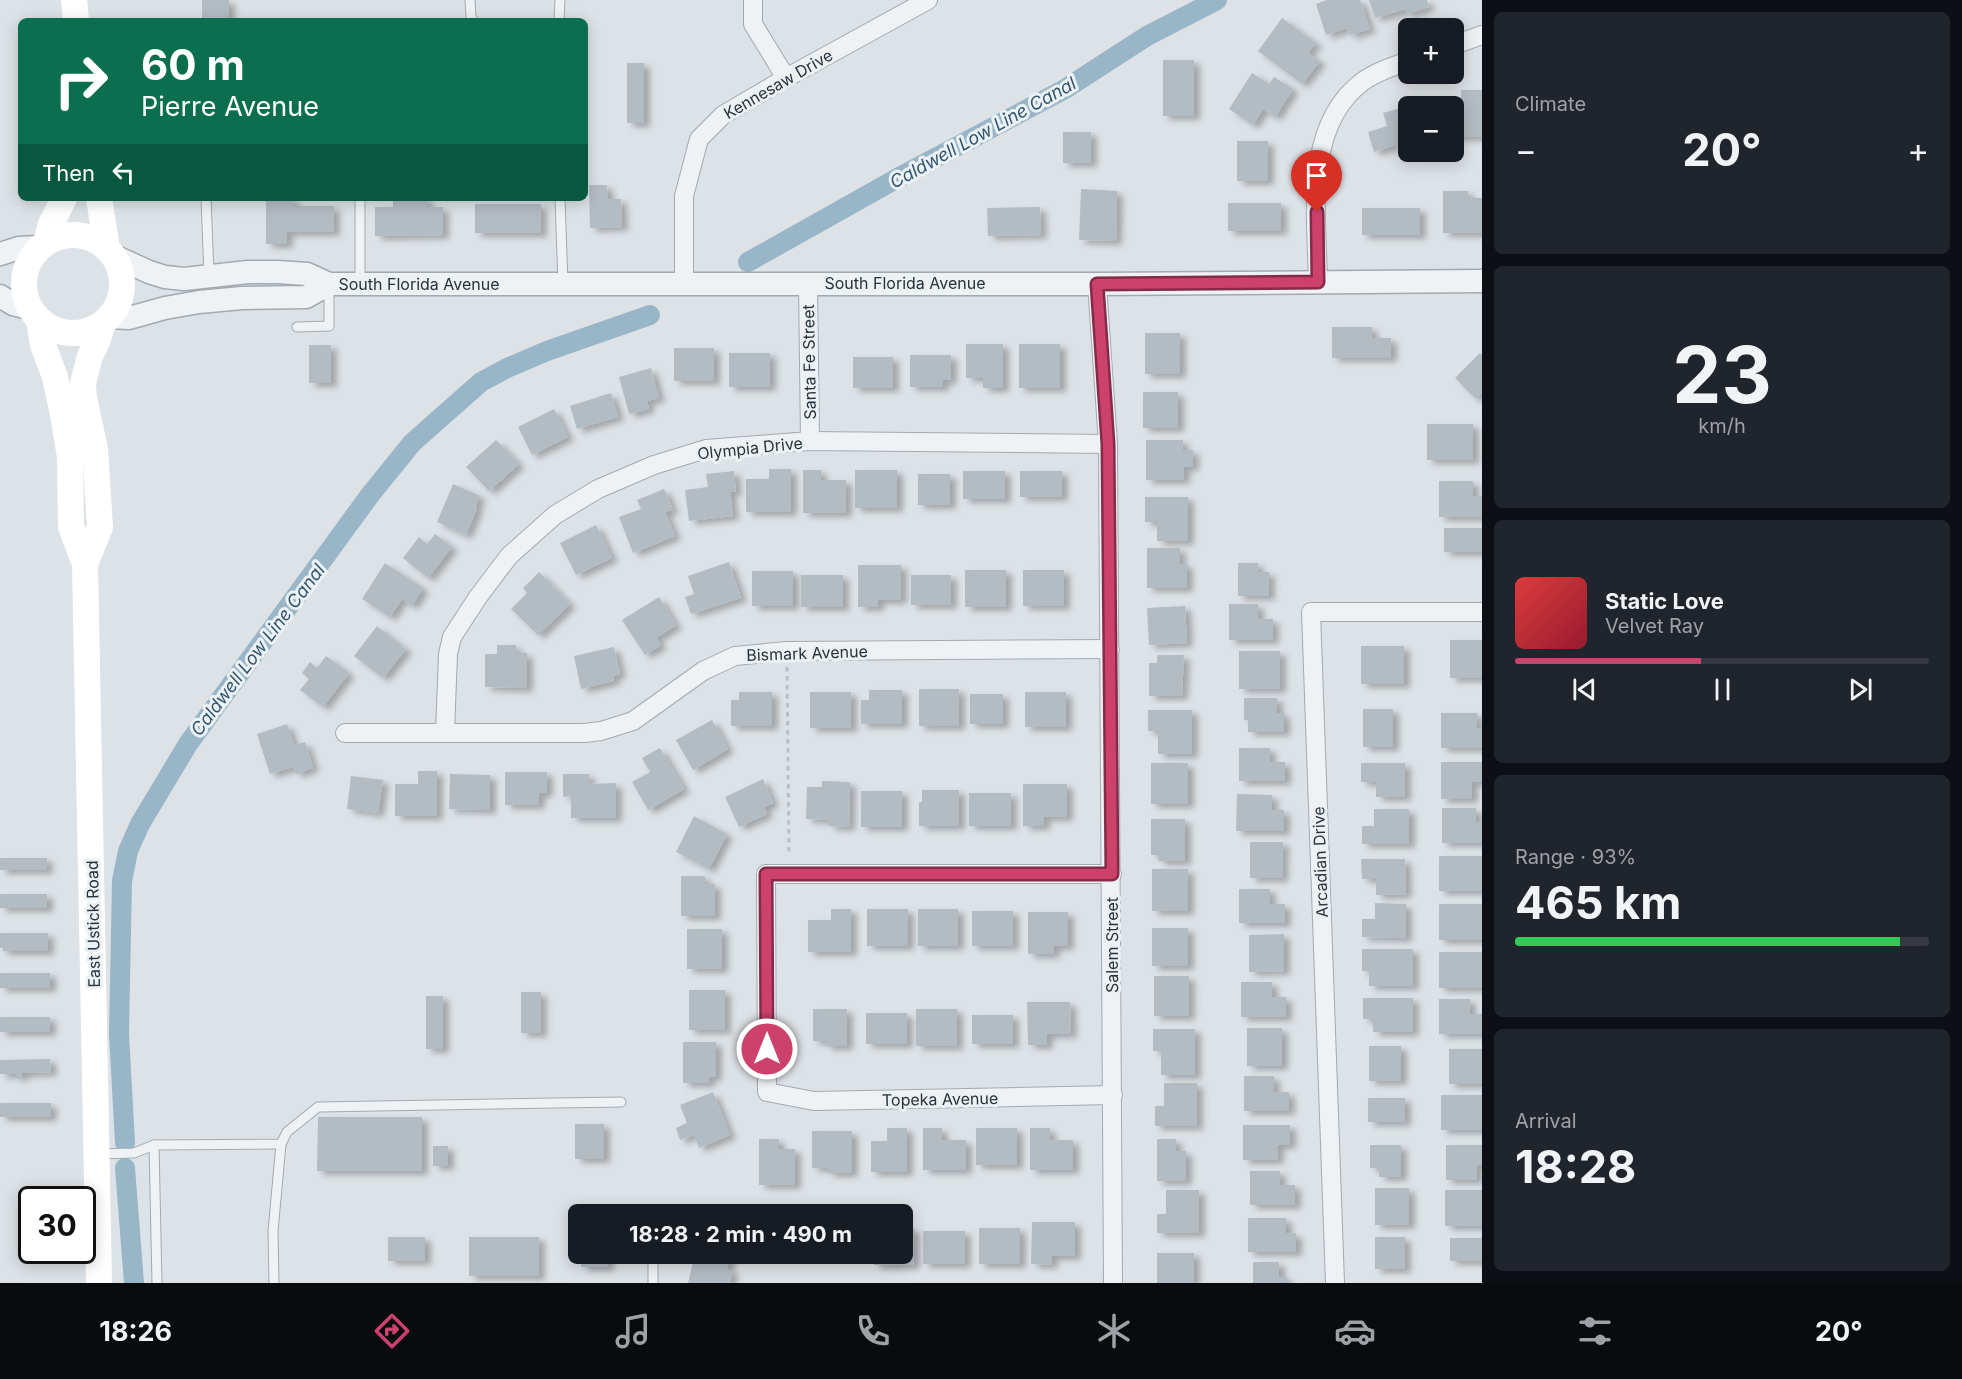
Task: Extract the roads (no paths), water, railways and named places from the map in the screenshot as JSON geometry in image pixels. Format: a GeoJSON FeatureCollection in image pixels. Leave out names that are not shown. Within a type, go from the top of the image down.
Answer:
{"type":"FeatureCollection","features":[{"type":"Feature","properties":{"kind":"main road"},"geometry":{"type":"LineString","coordinates":[[43,245],[62,201]]}},
{"type":"Feature","properties":{"kind":"main road"},"geometry":{"type":"LineString","coordinates":[[100,201],[111,253],[121,272],[122,289],[119,304],[107,320],[83,333],[67,334],[52,329],[34,314],[24,293],[24,277],[29,261],[43,245],[54,238],[70,234],[87,236],[102,244],[111,253]]}},
{"type":"Feature","properties":{"kind":"main road","name":"East Ustick Road"},"geometry":{"type":"LineString","coordinates":[[34,314],[55,377],[63,414],[70,457],[71,526],[85,564],[99,1283]]}},
{"type":"Feature","properties":{"kind":"main road","name":"East Ustick Road"},"geometry":{"type":"LineString","coordinates":[[85,564],[100,526],[95,449],[83,383],[90,356],[107,320]]}},
{"type":"Feature","properties":{"kind":"street"},"geometry":{"type":"LineString","coordinates":[[753,0],[753,24],[786,78]]}},
{"type":"Feature","properties":{"kind":"street","name":"Kennesaw Drive"},"geometry":{"type":"LineString","coordinates":[[684,285],[684,196],[699,139],[723,115],[928,0]]}},
{"type":"Feature","properties":{"kind":"street"},"geometry":{"type":"LineString","coordinates":[[1464,41],[1482,35]]}},
{"type":"Feature","properties":{"kind":"street"},"geometry":{"type":"LineString","coordinates":[[1318,282],[1317,166],[1325,134],[1338,106],[1363,82],[1398,65]]}},
{"type":"Feature","properties":{"kind":"street"},"geometry":{"type":"LineString","coordinates":[[0,254],[19,248],[43,245]]}},
{"type":"Feature","properties":{"kind":"street","name":"South Florida Avenue"},"geometry":{"type":"LineString","coordinates":[[111,253],[149,272],[165,277],[184,279],[248,272],[307,274],[329,284],[1097,284],[1482,281]]}},
{"type":"Feature","properties":{"kind":"street","name":"Santa Fe Street"},"geometry":{"type":"LineString","coordinates":[[808,283],[810,441]]}},
{"type":"Feature","properties":{"kind":"street","name":"South Florida Avenue"},"geometry":{"type":"LineString","coordinates":[[107,320],[129,318],[199,302],[242,298],[306,297],[329,284]]}},
{"type":"Feature","properties":{"kind":"street","name":"Salem Street"},"geometry":{"type":"LineString","coordinates":[[1097,284],[1108,444],[1113,1283]]}},
{"type":"Feature","properties":{"kind":"street"},"geometry":{"type":"LineString","coordinates":[[0,296],[34,314]]}},
{"type":"Feature","properties":{"kind":"street","name":"Olympia Drive"},"geometry":{"type":"LineString","coordinates":[[445,732],[448,654],[452,637],[510,556],[555,514],[598,489],[644,469],[706,449],[810,441],[1108,444]]}},
{"type":"Feature","properties":{"kind":"street","name":"Arcadian Drive"},"geometry":{"type":"LineString","coordinates":[[1335,1283],[1311,612],[1482,612]]}},
{"type":"Feature","properties":{"kind":"street","name":"Bismark Avenue"},"geometry":{"type":"LineString","coordinates":[[345,733],[584,733],[601,731],[633,721],[703,671],[735,656],[788,651],[1110,649]]}},
{"type":"Feature","properties":{"kind":"street","name":"Topeka Avenue"},"geometry":{"type":"LineString","coordinates":[[1112,874],[766,874],[767,1092],[814,1101],[1113,1095]]}},
{"type":"Feature","properties":{"kind":"lane"},"geometry":{"type":"LineString","coordinates":[[470,0],[472,18]]}},
{"type":"Feature","properties":{"kind":"lane"},"geometry":{"type":"LineString","coordinates":[[559,18],[560,0]]}},
{"type":"Feature","properties":{"kind":"lane"},"geometry":{"type":"LineString","coordinates":[[206,201],[209,275]]}},
{"type":"Feature","properties":{"kind":"lane"},"geometry":{"type":"LineString","coordinates":[[360,201],[360,284]]}},
{"type":"Feature","properties":{"kind":"lane"},"geometry":{"type":"LineString","coordinates":[[561,201],[563,284]]}},
{"type":"Feature","properties":{"kind":"lane"},"geometry":{"type":"LineString","coordinates":[[297,327],[329,326],[329,284]]}},
{"type":"Feature","properties":{"kind":"lane"},"geometry":{"type":"LineString","coordinates":[[274,1283],[273,1231],[281,1144],[287,1132],[318,1107],[621,1102]]}},
{"type":"Feature","properties":{"kind":"lane"},"geometry":{"type":"LineString","coordinates":[[97,1154],[134,1153],[154,1146],[281,1144]]}},
{"type":"Feature","properties":{"kind":"lane"},"geometry":{"type":"LineString","coordinates":[[154,1146],[157,1283]]}},
{"type":"Feature","properties":{"kind":"lane"},"geometry":{"type":"LineString","coordinates":[[653,1264],[653,1283]]}},
{"type":"Feature","properties":{"kind":"waterway","name":"Caldwell Low Line Canal"},"geometry":{"type":"LineString","coordinates":[[748,262],[903,175],[1065,89],[1147,36],[1217,0]]}},
{"type":"Feature","properties":{"kind":"waterway","name":"Caldwell Low Line Canal"},"geometry":{"type":"LineString","coordinates":[[125,1143],[119,1034],[122,881],[128,851],[140,824],[188,744],[370,495],[412,443],[481,382],[507,368],[547,351],[650,315]]}},
{"type":"Feature","properties":{"kind":"waterway","name":"Caldwell Low Line Canal"},"geometry":{"type":"LineString","coordinates":[[125,1168],[134,1283]]}}]}
